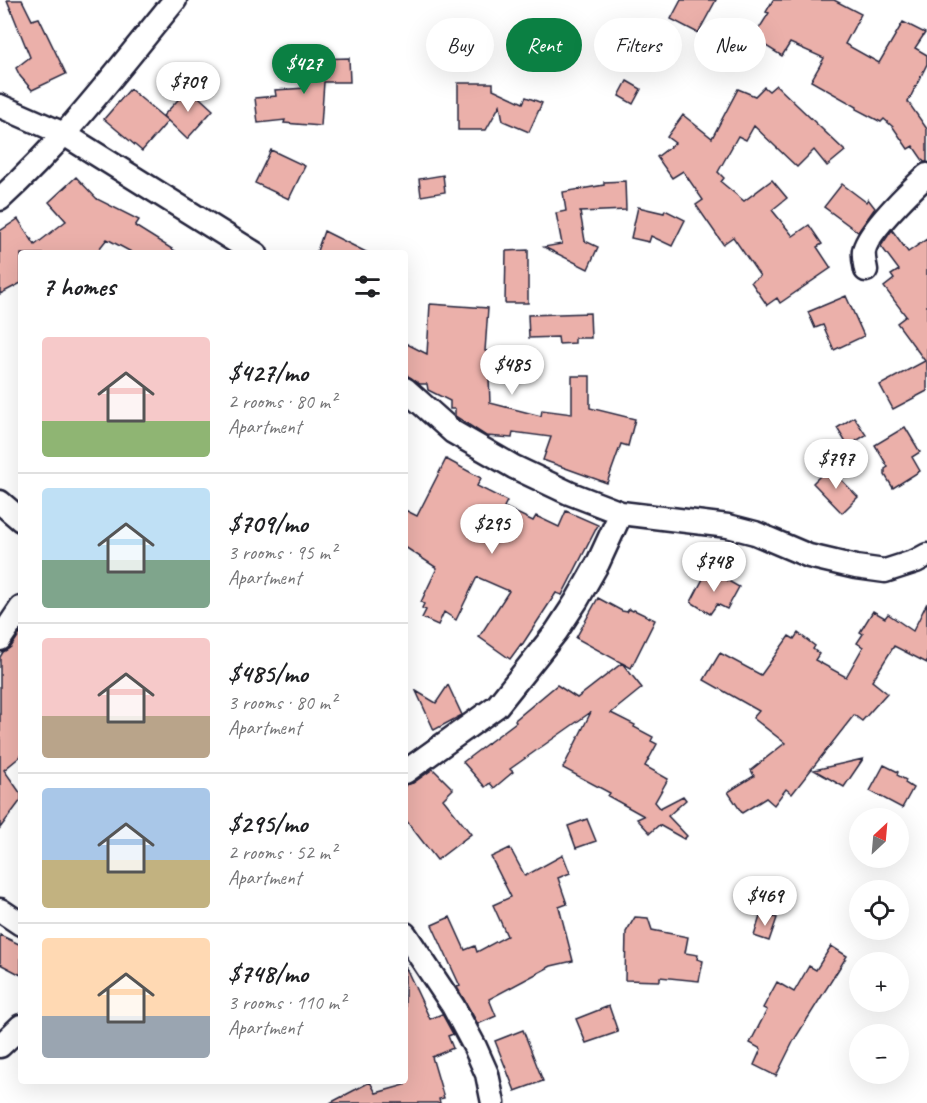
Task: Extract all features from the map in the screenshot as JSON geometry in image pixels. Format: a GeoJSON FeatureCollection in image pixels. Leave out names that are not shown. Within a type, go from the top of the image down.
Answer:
{"type":"FeatureCollection","features":[{"type":"Feature","properties":{"kind":"street"},"geometry":{"type":"LineString","coordinates":[[0,199],[64,134],[175,0]]}},
{"type":"Feature","properties":{"kind":"street"},"geometry":{"type":"LineString","coordinates":[[0,106],[64,134],[250,250]]}},
{"type":"Feature","properties":{"kind":"street"},"geometry":{"type":"LineString","coordinates":[[866,270],[864,252],[868,239],[927,175]]}},
{"type":"Feature","properties":{"kind":"street"},"geometry":{"type":"LineString","coordinates":[[408,392],[453,432],[514,467],[569,493],[621,513],[728,526],[756,533],[809,556],[885,571],[927,555]]}},
{"type":"Feature","properties":{"kind":"street"},"geometry":{"type":"LineString","coordinates":[[0,502],[18,517]]}},
{"type":"Feature","properties":{"kind":"street"},"geometry":{"type":"LineString","coordinates":[[408,770],[497,706],[556,632],[577,600],[598,563],[621,513]]}},
{"type":"Feature","properties":{"kind":"street"},"geometry":{"type":"LineString","coordinates":[[0,639],[18,612]]}},
{"type":"Feature","properties":{"kind":"street"},"geometry":{"type":"LineString","coordinates":[[0,910],[18,922]]}},
{"type":"Feature","properties":{"kind":"street"},"geometry":{"type":"LineString","coordinates":[[408,938],[453,1006],[475,1047],[487,1074],[493,1103]]}},
{"type":"Feature","properties":{"kind":"street"},"geometry":{"type":"LineString","coordinates":[[0,1046],[18,1029]]}},
{"type":"Feature","properties":{"kind":"building"},"geometry":{"type":"Polygon","coordinates":[[[7,0],[22,0],[32,20],[39,18],[66,74],[32,90],[20,76],[16,68],[30,57],[7,0]]]}},
{"type":"Feature","properties":{"kind":"building"},"geometry":{"type":"Polygon","coordinates":[[[681,0],[716,0],[706,18],[694,18],[694,31],[682,25],[682,18],[672,18],[681,0]]]}},
{"type":"Feature","properties":{"kind":"building"},"geometry":{"type":"Polygon","coordinates":[[[773,0],[834,0],[861,14],[845,44],[879,63],[903,22],[925,33],[915,48],[927,55],[927,64],[908,102],[927,129],[927,162],[924,162],[913,146],[908,149],[893,127],[884,119],[881,122],[856,109],[857,107],[811,81],[824,58],[790,43],[782,56],[766,46],[766,18],[769,13],[766,12],[773,0]]]}},
{"type":"Feature","properties":{"kind":"building"},"geometry":{"type":"Polygon","coordinates":[[[349,58],[350,82],[324,82],[321,126],[284,123],[285,120],[258,123],[255,98],[276,96],[275,90],[306,88],[305,65],[317,65],[316,59],[349,58]]]}},
{"type":"Feature","properties":{"kind":"building"},"geometry":{"type":"Polygon","coordinates":[[[627,81],[641,89],[633,104],[619,96],[627,81]]]}},
{"type":"Feature","properties":{"kind":"building"},"geometry":{"type":"Polygon","coordinates":[[[458,83],[493,83],[493,89],[523,103],[526,97],[542,103],[529,132],[503,121],[500,105],[486,130],[458,130],[458,83]]]}},
{"type":"Feature","properties":{"kind":"building"},"geometry":{"type":"Polygon","coordinates":[[[776,85],[845,151],[827,166],[814,150],[797,167],[754,126],[746,140],[738,136],[718,172],[724,178],[721,182],[744,201],[772,180],[787,198],[772,210],[793,236],[809,225],[822,244],[817,247],[831,268],[780,303],[777,298],[767,305],[751,282],[760,276],[733,237],[723,244],[696,205],[703,200],[683,171],[672,178],[657,157],[675,143],[667,137],[683,115],[712,138],[738,89],[755,96],[764,87],[769,91],[776,85]]]}},
{"type":"Feature","properties":{"kind":"building"},"geometry":{"type":"Polygon","coordinates":[[[189,88],[213,110],[187,139],[163,116],[189,88]]]}},
{"type":"Feature","properties":{"kind":"building"},"geometry":{"type":"Polygon","coordinates":[[[130,89],[168,121],[142,151],[104,119],[130,89]]]}},
{"type":"Feature","properties":{"kind":"building"},"geometry":{"type":"Polygon","coordinates":[[[271,150],[305,166],[289,199],[255,183],[271,150]]]}},
{"type":"Feature","properties":{"kind":"building"},"geometry":{"type":"Polygon","coordinates":[[[443,175],[445,192],[421,196],[419,179],[443,175]]]}},
{"type":"Feature","properties":{"kind":"building"},"geometry":{"type":"Polygon","coordinates":[[[76,177],[97,199],[139,220],[135,226],[174,250],[128,250],[107,239],[98,250],[18,250],[18,285],[0,294],[0,231],[18,219],[35,245],[66,221],[49,202],[76,177]]]}},
{"type":"Feature","properties":{"kind":"building"},"geometry":{"type":"Polygon","coordinates":[[[625,181],[626,210],[580,212],[585,241],[598,247],[588,269],[544,247],[562,244],[556,213],[566,211],[563,192],[604,185],[604,182],[625,181]]]}},
{"type":"Feature","properties":{"kind":"building"},"geometry":{"type":"Polygon","coordinates":[[[842,184],[866,202],[868,199],[875,208],[858,232],[824,207],[842,184]]]}},
{"type":"Feature","properties":{"kind":"building"},"geometry":{"type":"Polygon","coordinates":[[[638,207],[664,213],[665,210],[685,220],[672,246],[651,236],[649,242],[631,238],[638,207]]]}},
{"type":"Feature","properties":{"kind":"building"},"geometry":{"type":"Polygon","coordinates":[[[892,230],[908,252],[927,239],[927,391],[893,409],[880,385],[925,361],[897,323],[906,316],[884,287],[894,279],[891,275],[899,270],[881,246],[892,230]]]}},
{"type":"Feature","properties":{"kind":"building"},"geometry":{"type":"Polygon","coordinates":[[[324,231],[362,250],[317,250],[324,231]]]}},
{"type":"Feature","properties":{"kind":"building"},"geometry":{"type":"Polygon","coordinates":[[[528,250],[528,303],[505,303],[506,251],[528,250]]]}},
{"type":"Feature","properties":{"kind":"building"},"geometry":{"type":"Polygon","coordinates":[[[846,296],[864,336],[834,350],[823,325],[815,328],[808,312],[846,296]]]}},
{"type":"Feature","properties":{"kind":"building"},"geometry":{"type":"Polygon","coordinates":[[[430,304],[488,308],[485,351],[488,351],[490,403],[541,416],[542,410],[572,414],[572,376],[590,376],[590,408],[635,419],[628,446],[621,444],[607,483],[543,460],[551,437],[513,432],[512,438],[486,436],[455,416],[455,409],[450,409],[450,401],[428,390],[427,384],[420,384],[408,376],[408,344],[427,354],[430,304]]]}},
{"type":"Feature","properties":{"kind":"building"},"geometry":{"type":"Polygon","coordinates":[[[590,313],[591,338],[575,338],[575,343],[559,344],[558,337],[529,338],[528,315],[590,313]]]}},
{"type":"Feature","properties":{"kind":"building"},"geometry":{"type":"Polygon","coordinates":[[[854,417],[866,435],[848,446],[837,428],[854,417]]]}},
{"type":"Feature","properties":{"kind":"building"},"geometry":{"type":"Polygon","coordinates":[[[905,427],[920,452],[912,457],[920,471],[893,488],[885,475],[885,469],[888,467],[875,445],[905,427]]]}},
{"type":"Feature","properties":{"kind":"building"},"geometry":{"type":"Polygon","coordinates":[[[446,459],[481,478],[477,486],[507,501],[504,507],[533,521],[536,516],[559,527],[566,511],[598,525],[562,595],[556,593],[522,645],[510,659],[479,637],[509,591],[477,577],[456,620],[444,612],[438,625],[422,618],[426,610],[422,608],[424,604],[421,602],[437,568],[408,549],[408,512],[417,516],[446,459]]]}},
{"type":"Feature","properties":{"kind":"building"},"geometry":{"type":"Polygon","coordinates":[[[829,467],[858,497],[842,513],[813,483],[829,467]]]}},
{"type":"Feature","properties":{"kind":"building"},"geometry":{"type":"Polygon","coordinates":[[[711,571],[739,587],[727,609],[717,604],[710,614],[691,602],[704,577],[707,578],[711,571]]]}},
{"type":"Feature","properties":{"kind":"building"},"geometry":{"type":"Polygon","coordinates":[[[598,598],[622,611],[634,610],[655,620],[631,668],[576,638],[598,598]]]}},
{"type":"Feature","properties":{"kind":"building"},"geometry":{"type":"Polygon","coordinates":[[[927,603],[927,663],[894,646],[872,681],[887,693],[862,721],[854,715],[792,794],[786,789],[774,805],[766,798],[742,813],[728,792],[754,776],[751,770],[785,743],[753,718],[759,711],[704,680],[720,653],[761,675],[789,636],[794,639],[798,633],[815,646],[813,649],[819,654],[815,660],[846,677],[863,647],[857,643],[863,634],[860,632],[873,611],[885,618],[888,614],[913,631],[927,603]]]}},
{"type":"Feature","properties":{"kind":"building"},"geometry":{"type":"Polygon","coordinates":[[[18,636],[18,758],[4,770],[18,790],[18,804],[0,828],[0,657],[18,636]]]}},
{"type":"Feature","properties":{"kind":"building"},"geometry":{"type":"Polygon","coordinates":[[[622,663],[642,688],[611,713],[653,737],[651,741],[657,744],[645,766],[668,779],[655,802],[660,808],[683,796],[686,800],[668,816],[687,836],[684,839],[659,825],[650,833],[637,819],[644,816],[608,796],[610,793],[563,768],[591,712],[510,769],[513,772],[494,788],[490,783],[485,787],[463,762],[516,722],[515,720],[557,685],[577,698],[622,663]]]}},
{"type":"Feature","properties":{"kind":"building"},"geometry":{"type":"Polygon","coordinates":[[[448,685],[462,715],[434,730],[416,691],[436,703],[448,685]]]}},
{"type":"Feature","properties":{"kind":"building"},"geometry":{"type":"Polygon","coordinates":[[[863,759],[844,787],[814,770],[863,759]]]}},
{"type":"Feature","properties":{"kind":"building"},"geometry":{"type":"Polygon","coordinates":[[[884,765],[898,772],[897,775],[913,788],[902,808],[870,791],[884,765]]]}},
{"type":"Feature","properties":{"kind":"building"},"geometry":{"type":"Polygon","coordinates":[[[433,769],[453,789],[443,799],[471,834],[437,860],[408,823],[408,784],[433,769]]]}},
{"type":"Feature","properties":{"kind":"building"},"geometry":{"type":"Polygon","coordinates":[[[587,819],[596,841],[576,848],[568,826],[587,819]]]}},
{"type":"Feature","properties":{"kind":"building"},"geometry":{"type":"Polygon","coordinates":[[[510,848],[525,876],[563,855],[570,873],[558,878],[567,904],[559,907],[573,961],[551,966],[489,999],[496,1016],[478,1024],[457,987],[460,986],[432,925],[450,917],[465,950],[475,946],[477,952],[507,936],[493,905],[511,897],[491,857],[510,848]]]}},
{"type":"Feature","properties":{"kind":"building"},"geometry":{"type":"Polygon","coordinates":[[[761,913],[777,918],[769,941],[754,936],[761,913]]]}},
{"type":"Feature","properties":{"kind":"building"},"geometry":{"type":"Polygon","coordinates":[[[635,917],[648,918],[652,930],[688,937],[685,953],[698,955],[697,959],[703,961],[699,981],[660,977],[660,981],[625,980],[626,932],[635,917]]]}},
{"type":"Feature","properties":{"kind":"building"},"geometry":{"type":"Polygon","coordinates":[[[0,935],[18,944],[18,973],[0,964],[0,935]]]}},
{"type":"Feature","properties":{"kind":"building"},"geometry":{"type":"Polygon","coordinates":[[[831,946],[847,956],[794,1040],[776,1076],[754,1065],[761,1049],[750,1043],[767,1010],[763,1008],[777,982],[794,992],[809,966],[816,970],[831,946]]]}},
{"type":"Feature","properties":{"kind":"building"},"geometry":{"type":"Polygon","coordinates":[[[408,972],[430,1019],[442,1014],[453,1034],[448,1036],[453,1048],[432,1057],[444,1098],[439,1099],[440,1103],[330,1103],[366,1084],[371,1084],[376,1093],[408,1084],[408,972]]]}},
{"type":"Feature","properties":{"kind":"building"},"geometry":{"type":"Polygon","coordinates":[[[609,1006],[618,1032],[586,1043],[576,1019],[609,1006]]]}},
{"type":"Feature","properties":{"kind":"building"},"geometry":{"type":"Polygon","coordinates":[[[523,1030],[543,1081],[515,1091],[495,1041],[523,1030]]]}}]}
